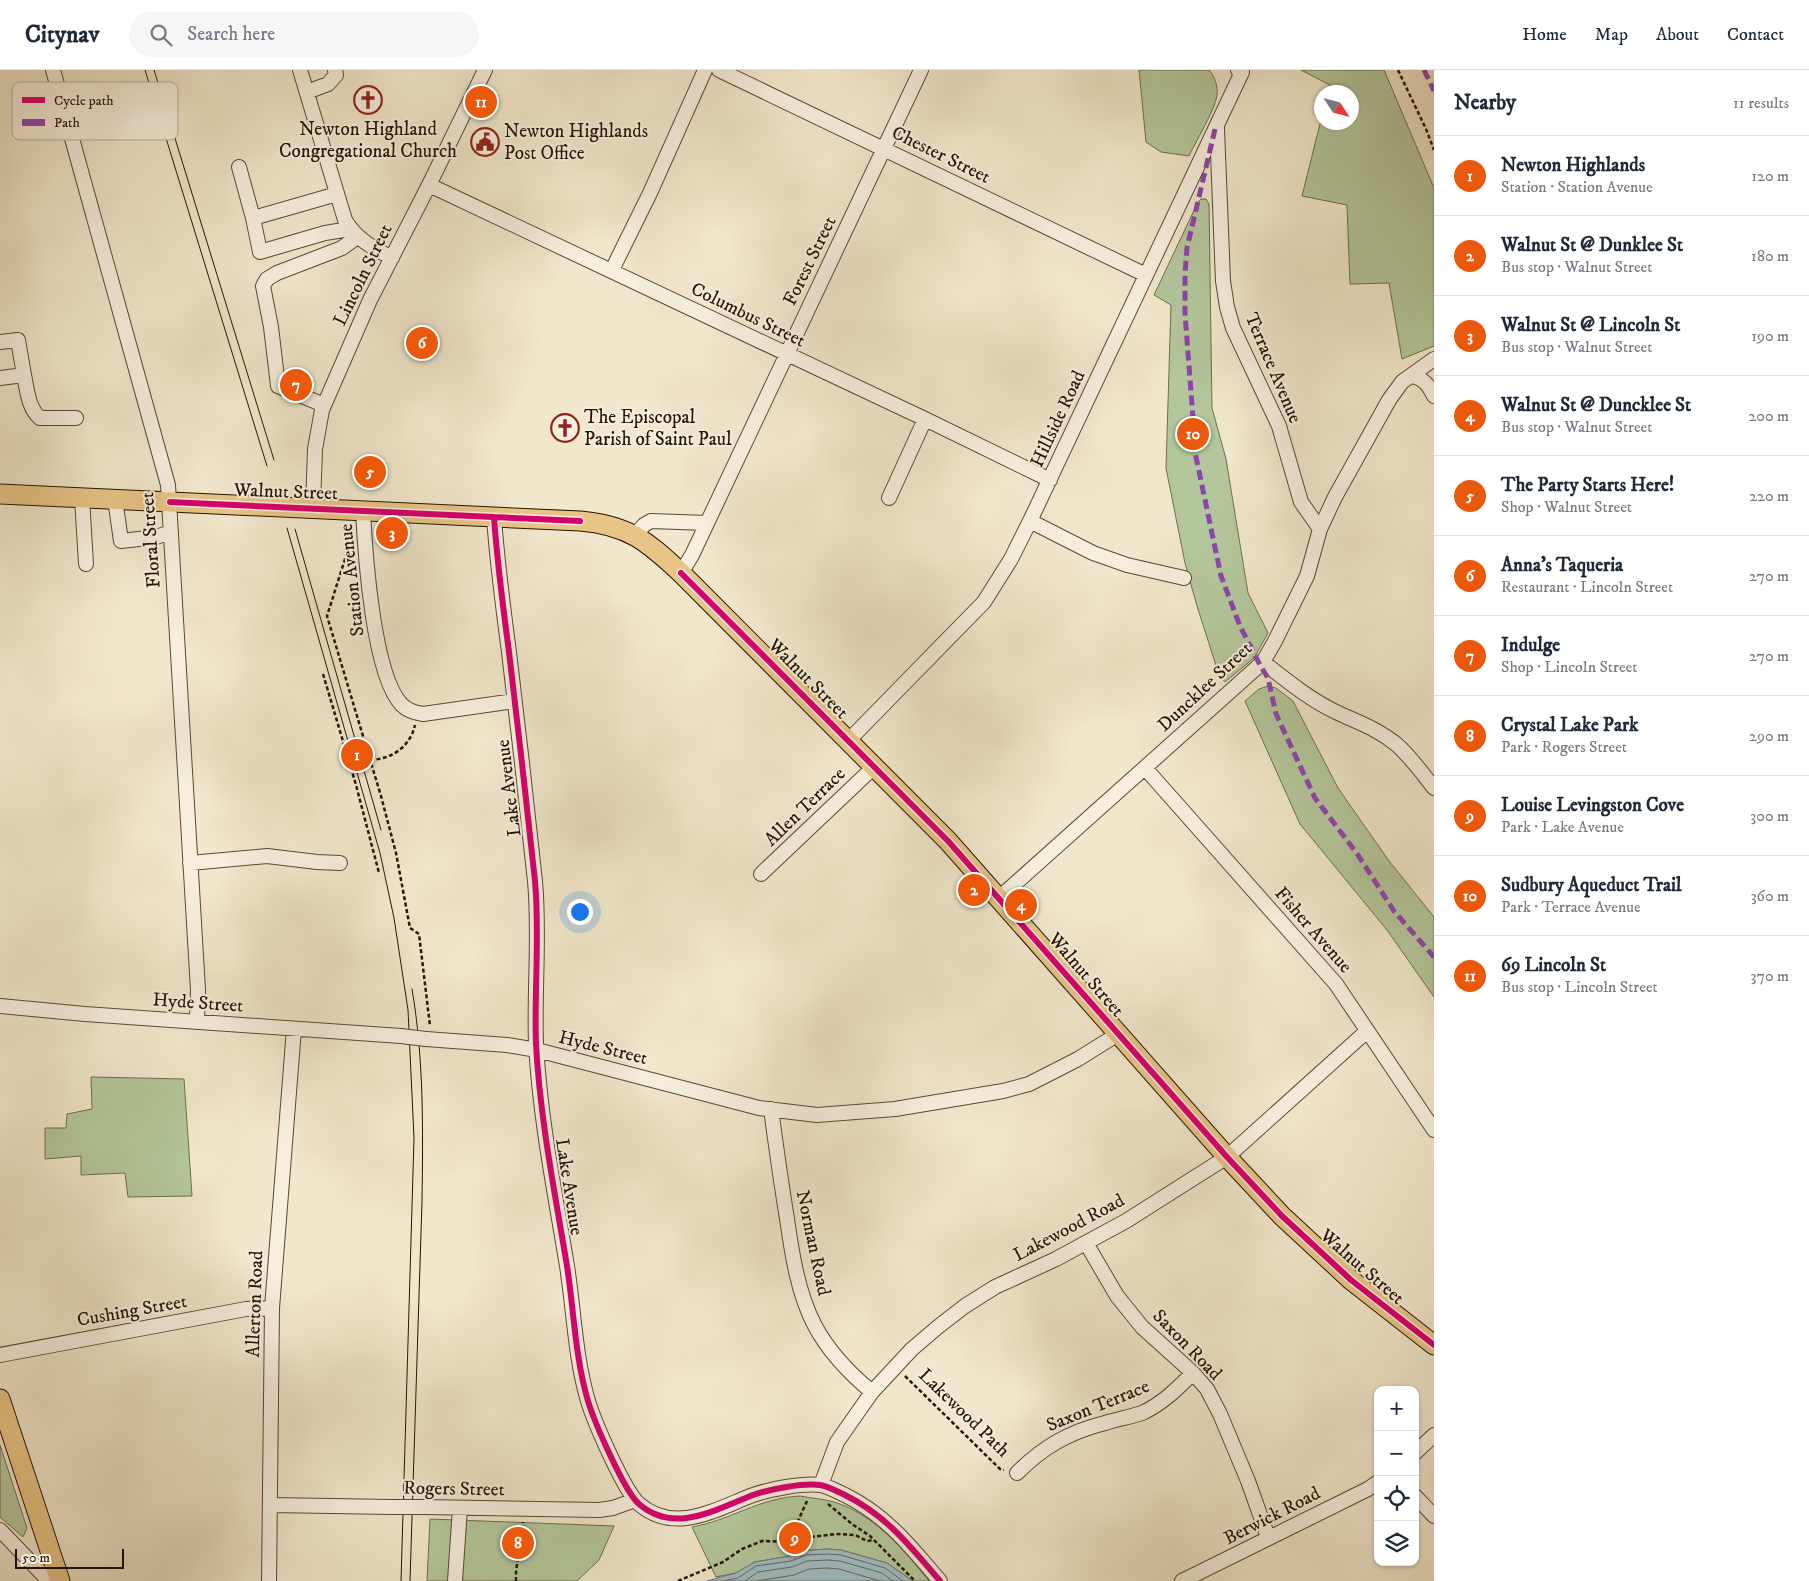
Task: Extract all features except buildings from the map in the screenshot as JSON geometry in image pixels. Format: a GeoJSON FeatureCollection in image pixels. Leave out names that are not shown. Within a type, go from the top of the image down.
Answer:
{"type":"FeatureCollection","features":[{"type":"Feature","properties":{"kind":"main road","name":"Walnut Street"},"geometry":{"type":"LineString","coordinates":[[0,494],[594,522],[616,527],[635,535],[656,549],[681,573],[948,840],[1227,1157],[1282,1216],[1330,1261],[1394,1315],[1434,1345]]}},
{"type":"Feature","properties":{"kind":"main road"},"geometry":{"type":"LineString","coordinates":[[0,1399],[60,1581]]}},
{"type":"Feature","properties":{"kind":"street"},"geometry":{"type":"LineString","coordinates":[[300,70],[345,220],[354,233],[378,251],[392,258]]}},
{"type":"Feature","properties":{"kind":"street"},"geometry":{"type":"LineString","coordinates":[[306,92],[328,84],[336,75],[335,70]]}},
{"type":"Feature","properties":{"kind":"street"},"geometry":{"type":"LineString","coordinates":[[612,270],[650,193],[705,70]]}},
{"type":"Feature","properties":{"kind":"street","name":"Chester Street"},"geometry":{"type":"LineString","coordinates":[[719,70],[1146,275]]}},
{"type":"Feature","properties":{"kind":"street","name":"Forest Street"},"geometry":{"type":"LineString","coordinates":[[681,573],[689,562],[921,70]]}},
{"type":"Feature","properties":{"kind":"street","name":"Hillside Road"},"geometry":{"type":"LineString","coordinates":[[848,741],[984,602],[1002,574],[1050,480],[1217,125],[1240,71]]}},
{"type":"Feature","properties":{"kind":"street","name":"Lincoln Street"},"geometry":{"type":"LineString","coordinates":[[313,508],[316,439],[324,405],[370,300],[429,185],[480,72]]}},
{"type":"Feature","properties":{"kind":"street","name":"Terrace Avenue"},"geometry":{"type":"LineString","coordinates":[[1217,125],[1223,281],[1227,307],[1233,328],[1278,426],[1301,502],[1320,528]]}},
{"type":"Feature","properties":{"kind":"street","name":"Floral Street"},"geometry":{"type":"LineString","coordinates":[[72,140],[168,485],[198,990],[197,1022]]}},
{"type":"Feature","properties":{"kind":"street"},"geometry":{"type":"LineString","coordinates":[[238,167],[253,218],[260,252],[325,233],[354,233]]}},
{"type":"Feature","properties":{"kind":"street","name":"Columbus Street"},"geometry":{"type":"LineString","coordinates":[[429,185],[612,270],[1050,480]]}},
{"type":"Feature","properties":{"kind":"street"},"geometry":{"type":"LineString","coordinates":[[253,218],[337,194]]}},
{"type":"Feature","properties":{"kind":"street"},"geometry":{"type":"LineString","coordinates":[[324,405],[278,386],[272,327],[263,286],[267,279],[277,272],[342,248],[354,233]]}},
{"type":"Feature","properties":{"kind":"street"},"geometry":{"type":"LineString","coordinates":[[0,342],[18,340],[24,375],[32,409],[35,414],[40,418],[76,418]]}},
{"type":"Feature","properties":{"kind":"street","name":"Duncklee Street"},"geometry":{"type":"LineString","coordinates":[[999,898],[1263,662],[1307,576],[1320,528],[1389,400],[1398,386],[1434,359]]}},
{"type":"Feature","properties":{"kind":"street"},"geometry":{"type":"LineString","coordinates":[[0,378],[24,375]]}},
{"type":"Feature","properties":{"kind":"street"},"geometry":{"type":"LineString","coordinates":[[1411,376],[1425,381],[1434,396]]}},
{"type":"Feature","properties":{"kind":"street"},"geometry":{"type":"LineString","coordinates":[[889,498],[925,419]]}},
{"type":"Feature","properties":{"kind":"street"},"geometry":{"type":"LineString","coordinates":[[82,498],[86,564]]}},
{"type":"Feature","properties":{"kind":"street"},"geometry":{"type":"LineString","coordinates":[[115,499],[121,541],[156,537],[171,532]]}},
{"type":"Feature","properties":{"kind":"street","name":"Station Avenue"},"geometry":{"type":"LineString","coordinates":[[364,510],[368,567],[381,656],[388,681],[395,694],[402,705],[417,713]]}},
{"type":"Feature","properties":{"kind":"street","name":"Lake Avenue"},"geometry":{"type":"LineString","coordinates":[[494,517],[535,886],[537,1050],[552,1181],[588,1400],[628,1490],[635,1500],[656,1514],[669,1518],[688,1519],[707,1514],[768,1490],[821,1485]]}},
{"type":"Feature","properties":{"kind":"street"},"geometry":{"type":"LineString","coordinates":[[635,535],[640,528],[651,521],[707,523]]}},
{"type":"Feature","properties":{"kind":"street"},"geometry":{"type":"LineString","coordinates":[[1030,521],[1102,556],[1127,565],[1184,578]]}},
{"type":"Feature","properties":{"kind":"street"},"geometry":{"type":"LineString","coordinates":[[1263,662],[1306,695],[1335,711],[1372,727],[1396,744],[1434,788]]}},
{"type":"Feature","properties":{"kind":"street"},"geometry":{"type":"LineString","coordinates":[[417,713],[514,700]]}},
{"type":"Feature","properties":{"kind":"street","name":"Allen Terrace"},"geometry":{"type":"LineString","coordinates":[[761,874],[874,767]]}},
{"type":"Feature","properties":{"kind":"street","name":"Fisher Avenue"},"geometry":{"type":"LineString","coordinates":[[1145,768],[1336,984],[1434,1130]]}},
{"type":"Feature","properties":{"kind":"street"},"geometry":{"type":"LineString","coordinates":[[190,863],[267,856],[340,863]]}},
{"type":"Feature","properties":{"kind":"street","name":"Hyde Street"},"geometry":{"type":"LineString","coordinates":[[0,1006],[507,1045],[537,1050],[718,1098],[770,1109],[817,1115],[895,1109],[1003,1091],[1029,1084],[1078,1059],[1118,1034]]}},
{"type":"Feature","properties":{"kind":"street","name":"Allerton Road"},"geometry":{"type":"LineString","coordinates":[[269,1581],[272,1308],[294,1029]]}},
{"type":"Feature","properties":{"kind":"street","name":"Lakewood Road"},"geometry":{"type":"LineString","coordinates":[[821,1485],[837,1442],[872,1392],[912,1349],[965,1306],[995,1287],[1086,1243],[1126,1221],[1227,1157],[1368,1031]]}},
{"type":"Feature","properties":{"kind":"street","name":"Norman Road"},"geometry":{"type":"LineString","coordinates":[[770,1109],[792,1255],[814,1325],[840,1363],[872,1392]]}},
{"type":"Feature","properties":{"kind":"street","name":"Saxon Road"},"geometry":{"type":"LineString","coordinates":[[1086,1243],[1117,1296],[1142,1327],[1193,1373],[1208,1390],[1248,1481],[1268,1537]]}},
{"type":"Feature","properties":{"kind":"street","name":"Cushing Street"},"geometry":{"type":"LineString","coordinates":[[0,1355],[246,1309],[272,1308]]}},
{"type":"Feature","properties":{"kind":"street","name":"Saxon Terrace"},"geometry":{"type":"LineString","coordinates":[[1017,1473],[1048,1446],[1070,1435],[1089,1427],[1142,1413],[1158,1404],[1193,1373]]}},
{"type":"Feature","properties":{"kind":"street"},"geometry":{"type":"LineString","coordinates":[[1419,1449],[1434,1435]]}},
{"type":"Feature","properties":{"kind":"street"},"geometry":{"type":"LineString","coordinates":[[821,1485],[862,1504],[881,1517],[899,1534],[940,1581]]}},
{"type":"Feature","properties":{"kind":"street","name":"Berwick Road"},"geometry":{"type":"LineString","coordinates":[[1182,1581],[1374,1485]]}},
{"type":"Feature","properties":{"kind":"street","name":"Rogers Street"},"geometry":{"type":"LineString","coordinates":[[270,1505],[604,1510],[635,1500]]}},
{"type":"Feature","properties":{"kind":"street"},"geometry":{"type":"LineString","coordinates":[[1419,1500],[1434,1516]]}},
{"type":"Feature","properties":{"kind":"street"},"geometry":{"type":"LineString","coordinates":[[456,1581],[460,1508]]}},
{"type":"Feature","properties":{"kind":"street"},"geometry":{"type":"LineString","coordinates":[[0,1530],[49,1581]]}},
{"type":"Feature","properties":{"kind":"path"},"geometry":{"type":"LineString","coordinates":[[1398,70],[1434,150]]}},
{"type":"Feature","properties":{"kind":"path"},"geometry":{"type":"LineString","coordinates":[[348,546],[327,616],[396,853],[410,928],[419,934],[431,1023]]}},
{"type":"Feature","properties":{"kind":"path"},"geometry":{"type":"LineString","coordinates":[[323,674],[359,795],[379,873]]}},
{"type":"Feature","properties":{"kind":"path"},"geometry":{"type":"LineString","coordinates":[[370,760],[376,760],[395,753],[407,743],[414,730],[417,713]]}},
{"type":"Feature","properties":{"kind":"path"},"geometry":{"type":"LineString","coordinates":[[798,1542],[798,1521],[807,1501]]}},
{"type":"Feature","properties":{"kind":"path"},"geometry":{"type":"LineString","coordinates":[[828,1504],[870,1536],[915,1581]]}},
{"type":"Feature","properties":{"kind":"path"},"geometry":{"type":"LineString","coordinates":[[516,1581],[523,1538],[523,1508]]}},
{"type":"Feature","properties":{"kind":"path"},"geometry":{"type":"LineString","coordinates":[[678,1581],[723,1562],[742,1549],[762,1541],[798,1542],[810,1536],[836,1534],[855,1535],[867,1541],[874,1540]]}},
{"type":"Feature","properties":{"kind":"green space"},"geometry":{"type":"Polygon","coordinates":[[[1139,70],[1209,70],[1213,76],[1217,88],[1216,101],[1189,156],[1161,152],[1146,142],[1139,70]]]}},
{"type":"Feature","properties":{"kind":"green space"},"geometry":{"type":"Polygon","coordinates":[[[1301,70],[1384,70],[1434,188],[1434,346],[1402,359],[1389,283],[1350,284],[1347,205],[1302,196],[1318,130],[1359,130],[1359,85],[1330,85],[1301,70]]]}},
{"type":"Feature","properties":{"kind":"green space"},"geometry":{"type":"Polygon","coordinates":[[[1201,199],[1206,199],[1209,204],[1212,408],[1226,459],[1248,593],[1268,633],[1254,658],[1225,682],[1219,675],[1185,563],[1166,468],[1171,305],[1154,295],[1201,199]]]}},
{"type":"Feature","properties":{"kind":"green space"},"geometry":{"type":"Polygon","coordinates":[[[1268,686],[1276,688],[1293,701],[1338,788],[1389,861],[1434,917],[1434,997],[1387,930],[1300,824],[1245,701],[1259,689],[1268,686]]]}},
{"type":"Feature","properties":{"kind":"green space"},"geometry":{"type":"Polygon","coordinates":[[[91,1077],[184,1079],[192,1196],[128,1197],[125,1173],[81,1175],[81,1156],[45,1159],[45,1128],[66,1128],[67,1114],[92,1109],[91,1077]]]}},
{"type":"Feature","properties":{"kind":"green space"},"geometry":{"type":"Polygon","coordinates":[[[0,1445],[27,1528],[23,1537],[0,1517],[0,1445]]]}},
{"type":"Feature","properties":{"kind":"green space"},"geometry":{"type":"Polygon","coordinates":[[[800,1496],[834,1502],[862,1515],[887,1534],[929,1581],[913,1581],[887,1563],[841,1550],[828,1549],[798,1551],[790,1556],[755,1562],[736,1573],[716,1577],[692,1527],[706,1524],[771,1501],[800,1496]]]}},
{"type":"Feature","properties":{"kind":"green space"},"geometry":{"type":"Polygon","coordinates":[[[430,1519],[614,1526],[599,1560],[577,1581],[427,1581],[430,1519]]]}},
{"type":"Feature","properties":{"kind":"water"},"geometry":{"type":"Polygon","coordinates":[[[841,1550],[887,1563],[913,1581],[707,1581],[736,1573],[755,1562],[790,1556],[798,1551],[841,1550]]]}},
{"type":"Feature","properties":{"kind":"tram line"},"geometry":{"type":"LineString","coordinates":[[145,70],[149,82]]}},
{"type":"Feature","properties":{"kind":"tram line"},"geometry":{"type":"LineString","coordinates":[[154,70],[158,82]]}},
{"type":"Feature","properties":{"kind":"tram line"},"geometry":{"type":"LineString","coordinates":[[167,140],[267,466]]}},
{"type":"Feature","properties":{"kind":"tram line"},"geometry":{"type":"LineString","coordinates":[[176,140],[274,460]]}},
{"type":"Feature","properties":{"kind":"tram line"},"geometry":{"type":"LineString","coordinates":[[287,528],[380,853],[394,918],[408,1010],[414,1138],[401,1581]]}},
{"type":"Feature","properties":{"kind":"tram line"},"geometry":{"type":"LineString","coordinates":[[295,529],[381,830]]}},
{"type":"Feature","properties":{"kind":"tram line"},"geometry":{"type":"LineString","coordinates":[[410,1581],[423,1148],[421,1068],[412,989]]}},
{"type":"Feature","properties":{"kind":"marked path"},"geometry":{"type":"LineString","coordinates":[[1424,70],[1434,91]]}},
{"type":"Feature","properties":{"kind":"marked path"},"geometry":{"type":"LineString","coordinates":[[1215,129],[1187,248],[1185,314],[1196,457],[1221,576],[1240,626],[1268,678],[1276,714],[1315,798],[1358,855],[1394,911],[1434,957]]}},
{"type":"Feature","properties":{"kind":"cycle path"},"geometry":{"type":"LineString","coordinates":[[170,502],[580,521]]}},
{"type":"Feature","properties":{"kind":"cycle path"},"geometry":{"type":"LineString","coordinates":[[494,517],[500,584],[535,881],[537,922],[536,1044],[541,1100],[548,1156],[567,1266],[580,1368],[596,1424],[618,1471],[633,1497],[639,1504],[653,1513],[667,1518],[696,1516],[768,1491],[804,1485],[823,1486],[860,1503],[886,1522],[940,1581]]}},
{"type":"Feature","properties":{"kind":"cycle path"},"geometry":{"type":"LineString","coordinates":[[681,573],[948,841],[1227,1157],[1282,1216],[1351,1280],[1434,1345]]}},
{"type":"Feature","properties":{"kind":"place","name":"Newton Highland Congregational Church"},"geometry":{"type":"Point","coordinates":[368,100]}},
{"type":"Feature","properties":{"kind":"place","name":"69 Lincoln St"},"geometry":{"type":"Point","coordinates":[481,102]}},
{"type":"Feature","properties":{"kind":"place","name":"Newton Highlands Post Office"},"geometry":{"type":"Point","coordinates":[485,142]}},
{"type":"Feature","properties":{"kind":"place","name":"Anna's Taqueria"},"geometry":{"type":"Point","coordinates":[422,343]}},
{"type":"Feature","properties":{"kind":"place","name":"Indulge"},"geometry":{"type":"Point","coordinates":[296,385]}},
{"type":"Feature","properties":{"kind":"place","name":"The Episcopal Parish of Saint Paul"},"geometry":{"type":"Point","coordinates":[565,428]}},
{"type":"Feature","properties":{"kind":"place","name":"Sudbury Aqueduct Trail"},"geometry":{"type":"Point","coordinates":[1193,434]}},
{"type":"Feature","properties":{"kind":"place","name":"The Party Starts Here!"},"geometry":{"type":"Point","coordinates":[370,472]}},
{"type":"Feature","properties":{"kind":"place","name":"Walnut St @ Lincoln St"},"geometry":{"type":"Point","coordinates":[392,533]}},
{"type":"Feature","properties":{"kind":"place","name":"Newton Highlands"},"geometry":{"type":"Point","coordinates":[357,755]}},
{"type":"Feature","properties":{"kind":"place","name":"Walnut St @ Dunklee St"},"geometry":{"type":"Point","coordinates":[974,890]}},
{"type":"Feature","properties":{"kind":"place","name":"Walnut St @ Duncklee St"},"geometry":{"type":"Point","coordinates":[1021,905]}},
{"type":"Feature","properties":{"kind":"place","name":"Louise Levingston Cove"},"geometry":{"type":"Point","coordinates":[795,1538]}},
{"type":"Feature","properties":{"kind":"place","name":"Crystal Lake Park"},"geometry":{"type":"Point","coordinates":[518,1543]}}]}
